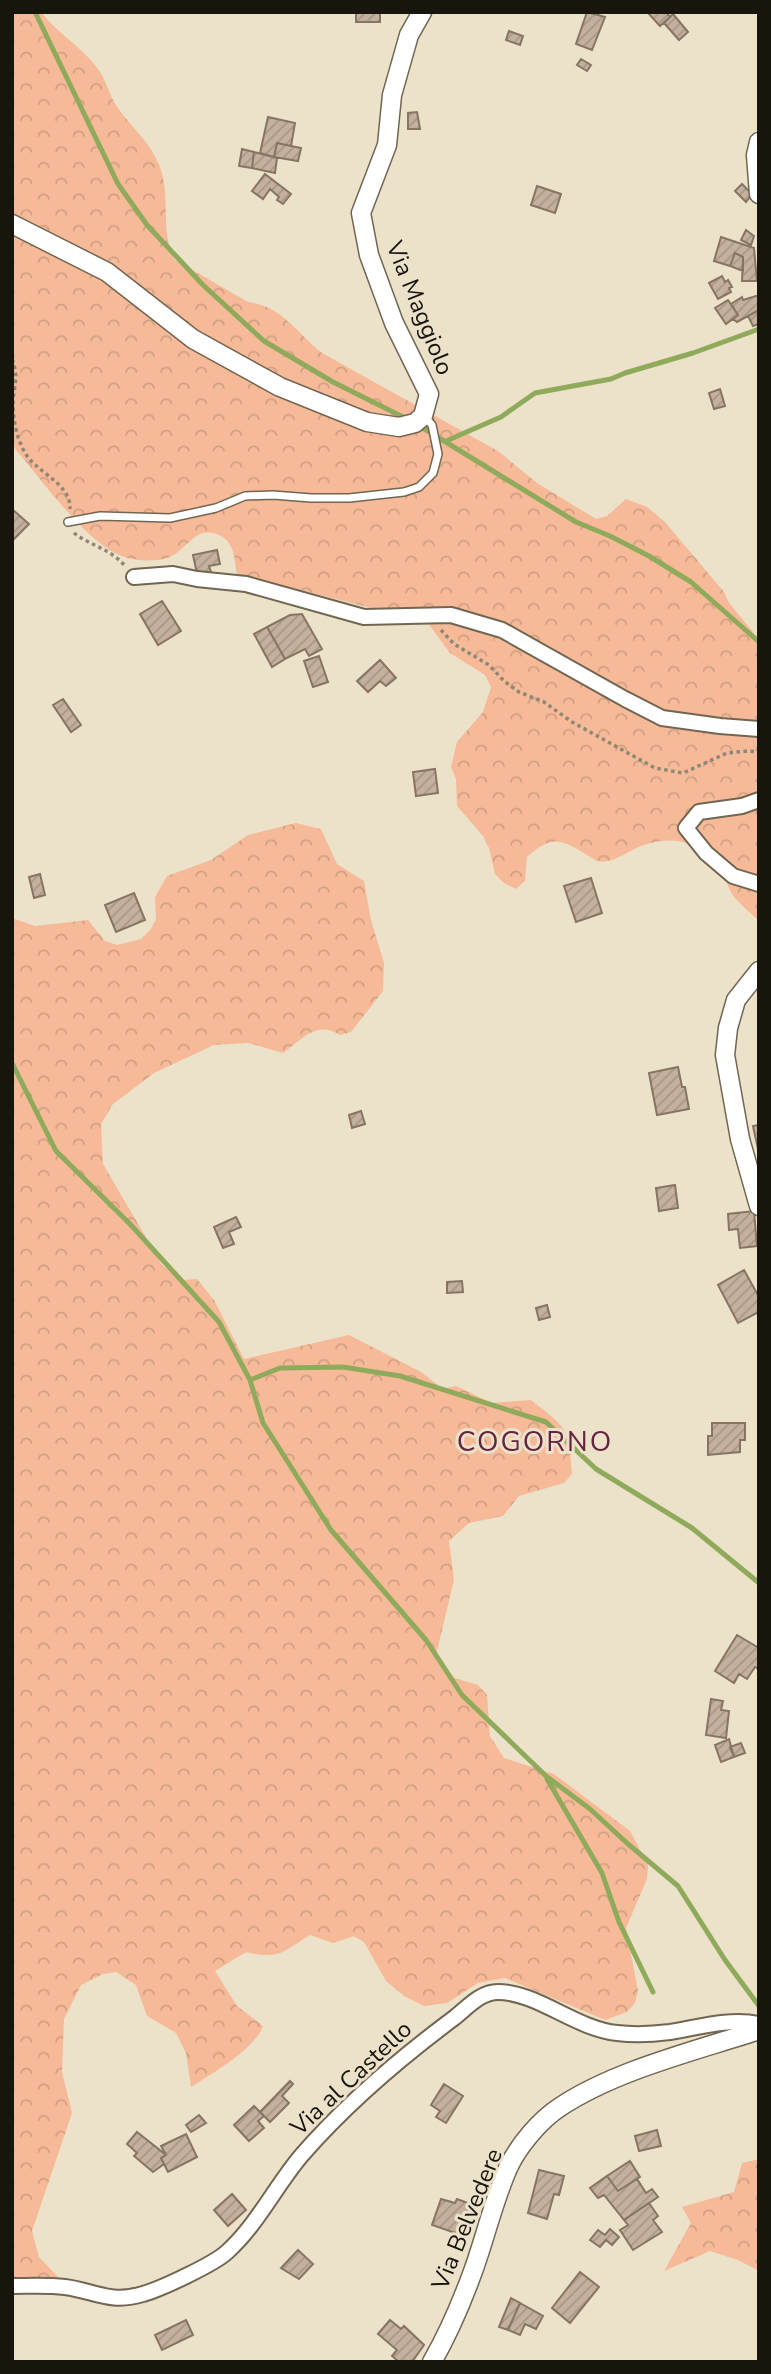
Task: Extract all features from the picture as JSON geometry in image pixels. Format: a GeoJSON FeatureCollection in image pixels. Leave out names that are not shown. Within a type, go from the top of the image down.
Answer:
{"type":"FeatureCollection","features":[{"type":"Feature","properties":{"kind":"street","name":"Via Maggiolo"},"geometry":{"type":"LineString","coordinates":[[422,12],[409,34],[392,95],[387,145],[361,213],[369,255],[394,323],[429,394],[423,415]]}},
{"type":"Feature","properties":{"kind":"street"},"geometry":{"type":"LineString","coordinates":[[759,142],[756,155],[759,194]]}},
{"type":"Feature","properties":{"kind":"street"},"geometry":{"type":"LineString","coordinates":[[12,224],[107,272],[192,339],[280,387],[367,422],[399,427],[415,423],[423,415]]}},
{"type":"Feature","properties":{"kind":"street"},"geometry":{"type":"LineString","coordinates":[[134,577],[173,574],[246,584],[364,617],[450,615],[502,630],[662,718],[759,729]]}},
{"type":"Feature","properties":{"kind":"street"},"geometry":{"type":"LineString","coordinates":[[759,800],[743,806],[699,812],[686,828],[706,853],[733,876],[759,884]]}},
{"type":"Feature","properties":{"kind":"street"},"geometry":{"type":"LineString","coordinates":[[759,971],[736,1000],[728,1028],[725,1055],[740,1139],[759,1206]]}},
{"type":"Feature","properties":{"kind":"street","name":"Via al Castello"},"geometry":{"type":"LineString","coordinates":[[12,2286],[66,2287],[111,2299],[142,2295],[201,2269],[225,2255],[252,2224],[301,2156],[329,2126],[420,2043],[484,1995],[499,1992],[530,1999],[582,2024],[617,2033],[667,2032],[742,2021],[759,2024]]}},
{"type":"Feature","properties":{"kind":"street","name":"Via Belvedere"},"geometry":{"type":"LineString","coordinates":[[432,2362],[472,2275],[509,2165],[533,2132],[559,2108],[615,2078],[759,2030]]}},
{"type":"Feature","properties":{"kind":"lane"},"geometry":{"type":"LineString","coordinates":[[68,522],[100,516],[170,518],[216,508],[245,496],[349,498],[404,492],[419,487],[433,473],[438,454],[432,425],[423,415]]}},
{"type":"Feature","properties":{"kind":"path"},"geometry":{"type":"LineString","coordinates":[[12,359],[17,373],[13,402],[15,428],[24,454],[64,488],[71,505],[68,522]]}},
{"type":"Feature","properties":{"kind":"path"},"geometry":{"type":"LineString","coordinates":[[75,535],[96,544],[120,560],[134,577]]}},
{"type":"Feature","properties":{"kind":"path"},"geometry":{"type":"LineString","coordinates":[[426,614],[454,644],[489,665],[519,692],[544,702],[572,722],[655,768],[684,773],[727,753],[759,752]]}},
{"type":"Feature","properties":{"kind":"green space"},"geometry":{"type":"Polygon","coordinates":[[[12,12],[41,12],[85,54],[101,74],[118,108],[151,149],[163,177],[166,226],[175,260],[248,302],[280,315],[322,353],[498,451],[537,483],[596,519],[607,516],[626,499],[647,507],[665,522],[724,592],[729,603],[759,639],[759,921],[735,898],[710,858],[692,845],[681,842],[644,845],[604,862],[568,844],[549,843],[527,857],[525,881],[516,889],[504,883],[495,874],[489,848],[483,836],[457,806],[456,779],[451,767],[457,742],[483,712],[491,687],[485,675],[450,653],[419,611],[371,608],[237,574],[231,547],[225,538],[215,533],[200,534],[177,553],[164,559],[143,560],[117,554],[77,522],[16,450],[12,442],[12,12]]]}},
{"type":"Feature","properties":{"kind":"green space"},"geometry":{"type":"Polygon","coordinates":[[[296,823],[321,829],[337,864],[364,881],[371,920],[384,963],[383,991],[351,1032],[340,1035],[317,1030],[283,1053],[249,1043],[214,1045],[154,1073],[113,1104],[101,1124],[103,1164],[162,1265],[184,1280],[197,1279],[214,1300],[244,1359],[349,1335],[421,1372],[443,1389],[456,1386],[492,1403],[531,1400],[553,1417],[564,1430],[570,1446],[572,1474],[564,1483],[519,1496],[503,1516],[469,1523],[449,1541],[454,1580],[436,1655],[451,1677],[478,1685],[487,1695],[490,1736],[504,1758],[554,1774],[630,1831],[648,1865],[647,1879],[626,1928],[638,1991],[635,2003],[627,2012],[605,2020],[505,1978],[478,1983],[447,2003],[424,2006],[404,1996],[386,1981],[364,1942],[354,1936],[333,1943],[310,1935],[274,1955],[246,1952],[215,1971],[237,2006],[263,2026],[242,2052],[191,2087],[186,2053],[176,2033],[147,2016],[136,1985],[116,1972],[103,1974],[81,1985],[64,2019],[62,2072],[72,2113],[32,2231],[39,2257],[61,2280],[12,2280],[12,918],[35,926],[88,920],[105,941],[117,945],[141,939],[156,920],[155,897],[167,876],[211,860],[248,835],[296,823]]]}},
{"type":"Feature","properties":{"kind":"green space"},"geometry":{"type":"Polygon","coordinates":[[[759,2160],[759,2271],[738,2260],[710,2251],[664,2271],[691,2223],[682,2207],[734,2192],[742,2163],[759,2160]]]}},
{"type":"Feature","properties":{"kind":"building"},"geometry":{"type":"Polygon","coordinates":[[[356,12],[380,12],[380,22],[356,22],[356,12]]]}},
{"type":"Feature","properties":{"kind":"building"},"geometry":{"type":"Polygon","coordinates":[[[587,12],[605,17],[592,50],[576,44],[587,12]]]}},
{"type":"Feature","properties":{"kind":"building"},"geometry":{"type":"Polygon","coordinates":[[[666,12],[670,17],[660,26],[649,14],[666,12]]]}},
{"type":"Feature","properties":{"kind":"building"},"geometry":{"type":"Polygon","coordinates":[[[673,14],[688,32],[679,40],[664,23],[673,14]]]}},
{"type":"Feature","properties":{"kind":"building"},"geometry":{"type":"Polygon","coordinates":[[[509,31],[523,36],[520,45],[506,40],[509,31]]]}},
{"type":"Feature","properties":{"kind":"building"},"geometry":{"type":"Polygon","coordinates":[[[581,59],[591,65],[587,71],[577,65],[581,59]]]}},
{"type":"Feature","properties":{"kind":"building"},"geometry":{"type":"Polygon","coordinates":[[[417,112],[420,129],[408,129],[408,113],[417,112]]]}},
{"type":"Feature","properties":{"kind":"building"},"geometry":{"type":"Polygon","coordinates":[[[268,117],[295,123],[291,146],[277,143],[274,157],[260,153],[268,117]]]}},
{"type":"Feature","properties":{"kind":"building"},"geometry":{"type":"Polygon","coordinates":[[[277,143],[301,148],[298,161],[274,157],[277,143]]]}},
{"type":"Feature","properties":{"kind":"building"},"geometry":{"type":"Polygon","coordinates":[[[242,149],[254,152],[252,168],[239,166],[242,149]]]}},
{"type":"Feature","properties":{"kind":"building"},"geometry":{"type":"Polygon","coordinates":[[[254,152],[277,158],[275,173],[252,168],[254,152]]]}},
{"type":"Feature","properties":{"kind":"building"},"geometry":{"type":"Polygon","coordinates":[[[265,174],[291,194],[283,204],[270,189],[263,199],[252,191],[265,174]]]}},
{"type":"Feature","properties":{"kind":"building"},"geometry":{"type":"Polygon","coordinates":[[[742,184],[752,194],[746,202],[735,191],[742,184]]]}},
{"type":"Feature","properties":{"kind":"building"},"geometry":{"type":"Polygon","coordinates":[[[537,186],[561,194],[555,213],[531,205],[537,186]]]}},
{"type":"Feature","properties":{"kind":"building"},"geometry":{"type":"Polygon","coordinates":[[[746,230],[754,236],[751,245],[741,240],[746,230]]]}},
{"type":"Feature","properties":{"kind":"building"},"geometry":{"type":"Polygon","coordinates":[[[721,237],[754,248],[757,281],[742,281],[743,257],[735,253],[730,266],[714,261],[721,237]]]}},
{"type":"Feature","properties":{"kind":"building"},"geometry":{"type":"Polygon","coordinates":[[[735,253],[743,257],[743,271],[730,266],[735,253]]]}},
{"type":"Feature","properties":{"kind":"building"},"geometry":{"type":"Polygon","coordinates":[[[722,276],[732,287],[729,288],[731,292],[718,299],[709,283],[722,276]]]}},
{"type":"Feature","properties":{"kind":"building"},"geometry":{"type":"Polygon","coordinates":[[[759,295],[759,310],[737,322],[733,319],[738,315],[731,304],[742,297],[743,300],[759,295]]]}},
{"type":"Feature","properties":{"kind":"building"},"geometry":{"type":"Polygon","coordinates":[[[728,300],[738,315],[726,324],[715,308],[728,300]]]}},
{"type":"Feature","properties":{"kind":"building"},"geometry":{"type":"Polygon","coordinates":[[[759,310],[759,324],[753,326],[748,316],[759,310]]]}},
{"type":"Feature","properties":{"kind":"building"},"geometry":{"type":"Polygon","coordinates":[[[720,389],[725,406],[714,409],[709,393],[720,389]]]}},
{"type":"Feature","properties":{"kind":"building"},"geometry":{"type":"Polygon","coordinates":[[[12,509],[29,524],[12,541],[12,509]]]}},
{"type":"Feature","properties":{"kind":"building"},"geometry":{"type":"Polygon","coordinates":[[[217,550],[220,564],[209,566],[212,575],[198,578],[193,555],[217,550]]]}},
{"type":"Feature","properties":{"kind":"building"},"geometry":{"type":"Polygon","coordinates":[[[162,601],[181,631],[158,645],[140,614],[162,601]]]}},
{"type":"Feature","properties":{"kind":"building"},"geometry":{"type":"Polygon","coordinates":[[[302,614],[322,649],[309,656],[305,649],[285,659],[267,627],[290,615],[302,614]]]}},
{"type":"Feature","properties":{"kind":"building"},"geometry":{"type":"Polygon","coordinates":[[[267,627],[285,659],[272,667],[254,634],[267,627]]]}},
{"type":"Feature","properties":{"kind":"building"},"geometry":{"type":"Polygon","coordinates":[[[319,656],[328,682],[313,687],[304,661],[319,656]]]}},
{"type":"Feature","properties":{"kind":"building"},"geometry":{"type":"Polygon","coordinates":[[[380,660],[396,678],[386,686],[380,681],[368,692],[357,681],[380,660]]]}},
{"type":"Feature","properties":{"kind":"building"},"geometry":{"type":"Polygon","coordinates":[[[63,699],[81,725],[71,732],[53,705],[63,699]]]}},
{"type":"Feature","properties":{"kind":"building"},"geometry":{"type":"Polygon","coordinates":[[[435,769],[438,793],[416,796],[413,772],[435,769]]]}},
{"type":"Feature","properties":{"kind":"building"},"geometry":{"type":"Polygon","coordinates":[[[40,874],[45,895],[34,898],[29,877],[40,874]]]}},
{"type":"Feature","properties":{"kind":"building"},"geometry":{"type":"Polygon","coordinates":[[[591,878],[602,913],[576,922],[564,886],[591,878]]]}},
{"type":"Feature","properties":{"kind":"building"},"geometry":{"type":"Polygon","coordinates":[[[134,893],[145,920],[116,932],[105,905],[134,893]]]}},
{"type":"Feature","properties":{"kind":"building"},"geometry":{"type":"Polygon","coordinates":[[[678,1067],[689,1109],[657,1115],[649,1073],[678,1067]]]}},
{"type":"Feature","properties":{"kind":"building"},"geometry":{"type":"Polygon","coordinates":[[[361,1111],[365,1124],[352,1128],[349,1115],[361,1111]]]}},
{"type":"Feature","properties":{"kind":"building"},"geometry":{"type":"Polygon","coordinates":[[[759,1125],[759,1154],[753,1126],[759,1125]]]}},
{"type":"Feature","properties":{"kind":"building"},"geometry":{"type":"Polygon","coordinates":[[[675,1185],[678,1208],[659,1211],[656,1188],[675,1185]]]}},
{"type":"Feature","properties":{"kind":"building"},"geometry":{"type":"Polygon","coordinates":[[[754,1211],[757,1246],[740,1248],[738,1229],[729,1230],[728,1214],[754,1211]]]}},
{"type":"Feature","properties":{"kind":"building"},"geometry":{"type":"Polygon","coordinates":[[[236,1217],[241,1227],[229,1232],[234,1244],[223,1248],[214,1227],[236,1217]]]}},
{"type":"Feature","properties":{"kind":"building"},"geometry":{"type":"Polygon","coordinates":[[[744,1270],[759,1297],[759,1312],[738,1323],[718,1285],[744,1270]]]}},
{"type":"Feature","properties":{"kind":"building"},"geometry":{"type":"Polygon","coordinates":[[[462,1281],[463,1292],[447,1293],[447,1282],[462,1281]]]}},
{"type":"Feature","properties":{"kind":"building"},"geometry":{"type":"Polygon","coordinates":[[[547,1305],[550,1317],[539,1320],[536,1308],[547,1305]]]}},
{"type":"Feature","properties":{"kind":"building"},"geometry":{"type":"Polygon","coordinates":[[[712,1423],[745,1423],[745,1440],[740,1440],[740,1452],[708,1455],[708,1436],[712,1436],[712,1423]]]}},
{"type":"Feature","properties":{"kind":"building"},"geometry":{"type":"Polygon","coordinates":[[[737,1635],[759,1648],[759,1669],[755,1667],[747,1679],[739,1674],[734,1683],[715,1671],[737,1635]]]}},
{"type":"Feature","properties":{"kind":"building"},"geometry":{"type":"Polygon","coordinates":[[[711,1699],[723,1701],[721,1710],[729,1711],[726,1738],[706,1735],[711,1699]]]}},
{"type":"Feature","properties":{"kind":"building"},"geometry":{"type":"Polygon","coordinates":[[[729,1739],[734,1757],[721,1762],[715,1745],[729,1739]]]}},
{"type":"Feature","properties":{"kind":"building"},"geometry":{"type":"Polygon","coordinates":[[[741,1743],[745,1753],[734,1757],[730,1747],[741,1743]]]}},
{"type":"Feature","properties":{"kind":"building"},"geometry":{"type":"Polygon","coordinates":[[[290,2081],[293,2084],[282,2096],[289,2103],[270,2122],[260,2112],[290,2081]]]}},
{"type":"Feature","properties":{"kind":"building"},"geometry":{"type":"Polygon","coordinates":[[[444,2084],[463,2096],[446,2123],[436,2117],[440,2111],[431,2105],[444,2084]]]}},
{"type":"Feature","properties":{"kind":"building"},"geometry":{"type":"Polygon","coordinates":[[[254,2106],[264,2116],[258,2121],[264,2128],[249,2141],[234,2125],[254,2106]]]}},
{"type":"Feature","properties":{"kind":"building"},"geometry":{"type":"Polygon","coordinates":[[[199,2115],[206,2123],[191,2132],[186,2125],[199,2115]]]}},
{"type":"Feature","properties":{"kind":"building"},"geometry":{"type":"Polygon","coordinates":[[[657,2130],[661,2146],[639,2151],[635,2136],[657,2130]]]}},
{"type":"Feature","properties":{"kind":"building"},"geometry":{"type":"Polygon","coordinates":[[[137,2132],[166,2155],[161,2158],[164,2164],[153,2172],[134,2156],[137,2153],[127,2144],[137,2132]]]}},
{"type":"Feature","properties":{"kind":"building"},"geometry":{"type":"Polygon","coordinates":[[[186,2134],[197,2157],[168,2172],[161,2158],[166,2155],[161,2146],[186,2134]]]}},
{"type":"Feature","properties":{"kind":"building"},"geometry":{"type":"Polygon","coordinates":[[[630,2161],[640,2177],[618,2191],[607,2176],[630,2161]]]}},
{"type":"Feature","properties":{"kind":"building"},"geometry":{"type":"Polygon","coordinates":[[[539,2170],[564,2176],[559,2195],[554,2194],[547,2219],[528,2213],[539,2170]]]}},
{"type":"Feature","properties":{"kind":"building"},"geometry":{"type":"Polygon","coordinates":[[[607,2176],[618,2191],[637,2179],[646,2193],[652,2189],[658,2197],[624,2220],[604,2195],[598,2198],[590,2188],[607,2176]]]}},
{"type":"Feature","properties":{"kind":"building"},"geometry":{"type":"Polygon","coordinates":[[[232,2194],[246,2210],[228,2226],[214,2210],[232,2194]]]}},
{"type":"Feature","properties":{"kind":"building"},"geometry":{"type":"Polygon","coordinates":[[[441,2199],[455,2203],[457,2199],[471,2204],[461,2235],[432,2225],[441,2199]]]}},
{"type":"Feature","properties":{"kind":"building"},"geometry":{"type":"Polygon","coordinates":[[[649,2203],[658,2216],[653,2220],[662,2232],[633,2250],[620,2230],[628,2225],[624,2220],[649,2203]]]}},
{"type":"Feature","properties":{"kind":"building"},"geometry":{"type":"Polygon","coordinates":[[[610,2229],[619,2237],[612,2245],[606,2240],[600,2247],[590,2240],[598,2230],[605,2235],[610,2229]]]}},
{"type":"Feature","properties":{"kind":"building"},"geometry":{"type":"Polygon","coordinates":[[[298,2250],[313,2264],[299,2279],[281,2268],[298,2250]]]}},
{"type":"Feature","properties":{"kind":"building"},"geometry":{"type":"Polygon","coordinates":[[[580,2272],[599,2287],[570,2323],[552,2308],[580,2272]]]}},
{"type":"Feature","properties":{"kind":"building"},"geometry":{"type":"Polygon","coordinates":[[[511,2298],[520,2303],[508,2330],[499,2327],[511,2298]]]}},
{"type":"Feature","properties":{"kind":"building"},"geometry":{"type":"Polygon","coordinates":[[[520,2303],[543,2316],[536,2329],[525,2324],[520,2335],[508,2330],[520,2303]]]}},
{"type":"Feature","properties":{"kind":"building"},"geometry":{"type":"Polygon","coordinates":[[[186,2320],[193,2335],[162,2350],[155,2335],[186,2320]]]}},
{"type":"Feature","properties":{"kind":"building"},"geometry":{"type":"Polygon","coordinates":[[[390,2320],[401,2329],[404,2326],[424,2345],[412,2362],[399,2362],[392,2356],[397,2350],[378,2334],[390,2320]]]}},
{"type":"Feature","properties":{"kind":"waterway"},"geometry":{"type":"LineString","coordinates":[[35,12],[118,184],[147,225],[203,285],[264,341],[333,382],[409,420]]}},
{"type":"Feature","properties":{"kind":"waterway"},"geometry":{"type":"LineString","coordinates":[[446,441],[501,417],[535,393],[611,379],[759,329]]}},
{"type":"Feature","properties":{"kind":"waterway"},"geometry":{"type":"LineString","coordinates":[[418,425],[576,522],[649,556],[691,582],[759,642]]}},
{"type":"Feature","properties":{"kind":"waterway"},"geometry":{"type":"LineString","coordinates":[[12,1063],[56,1151],[130,1224],[219,1322],[250,1380],[263,1423],[331,1530],[426,1640],[462,1695],[546,1776],[590,1809],[678,1886],[725,1960],[759,2006]]}},
{"type":"Feature","properties":{"kind":"waterway"},"geometry":{"type":"LineString","coordinates":[[250,1380],[280,1368],[343,1367],[400,1376],[546,1422],[596,1469],[692,1528],[759,1583]]}},
{"type":"Feature","properties":{"kind":"waterway"},"geometry":{"type":"LineString","coordinates":[[547,1779],[602,1873],[619,1922],[653,1992]]}},
{"type":"Feature","properties":{"kind":"district","name":"COGORNO"},"geometry":{"type":"Point","coordinates":[535,1441]}}]}
